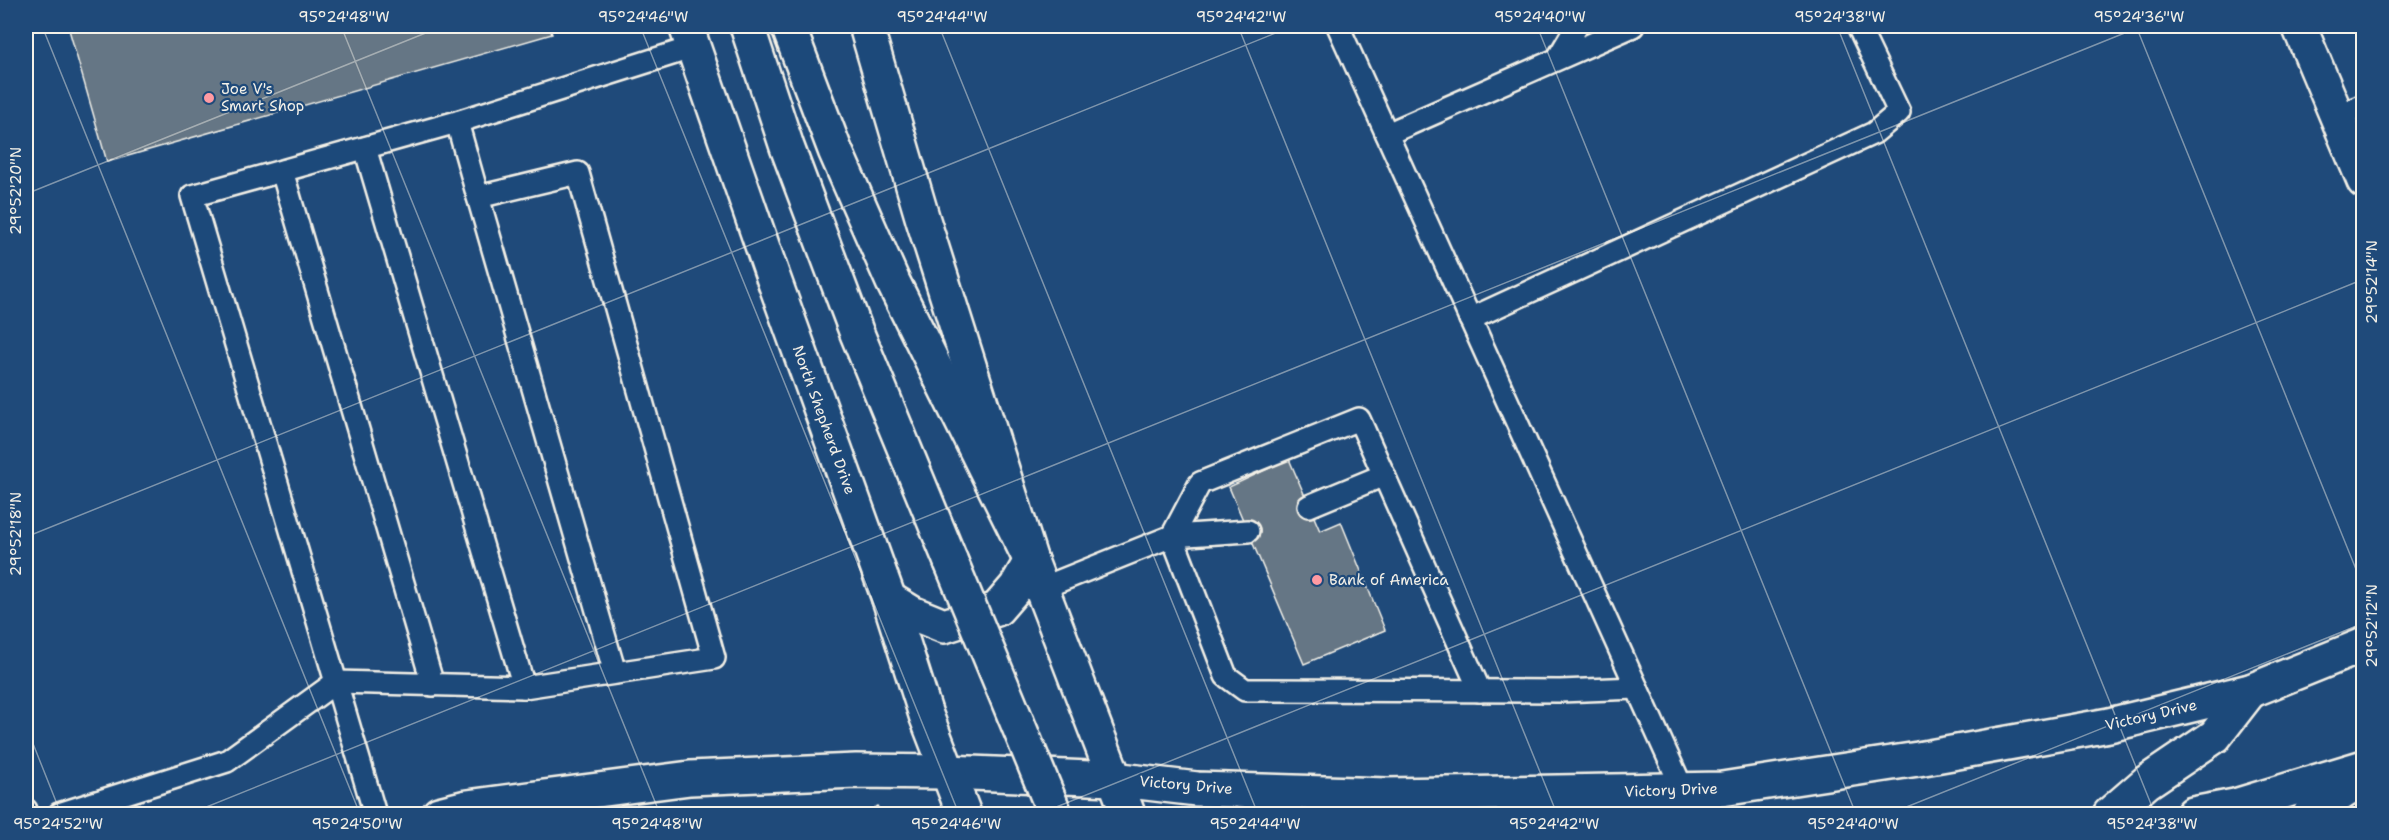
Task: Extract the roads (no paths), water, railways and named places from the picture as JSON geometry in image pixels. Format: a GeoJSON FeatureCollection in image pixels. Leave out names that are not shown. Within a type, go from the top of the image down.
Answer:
{"type":"FeatureCollection","features":[{"type":"Feature","properties":{"kind":"main road"},"geometry":{"type":"LineString","coordinates":[[747,26],[787,147],[856,331],[1055,814]]}},
{"type":"Feature","properties":{"kind":"main road"},"geometry":{"type":"LineString","coordinates":[[866,26],[923,220],[1036,575],[1128,814]]}},
{"type":"Feature","properties":{"kind":"main road"},"geometry":{"type":"LineString","coordinates":[[2300,26],[2350,110],[2364,181]]}},
{"type":"Feature","properties":{"kind":"main road"},"geometry":{"type":"LineString","coordinates":[[796,27],[835,150],[893,282],[1036,575]]}},
{"type":"Feature","properties":{"kind":"main road","name":"North Shepherd Drive"},"geometry":{"type":"LineString","coordinates":[[690,36],[773,277],[889,599],[926,715],[964,814]]}},
{"type":"Feature","properties":{"kind":"main road"},"geometry":{"type":"LineString","coordinates":[[889,599],[912,613],[944,626],[997,609],[1016,587],[1036,575]]}},
{"type":"Feature","properties":{"kind":"main road","name":"Victory Drive"},"geometry":{"type":"LineString","coordinates":[[439,814],[467,807],[690,778],[856,771],[947,772],[1113,779],[1197,789],[1399,795],[1722,789],[1918,759],[2109,725],[2250,691],[2364,645]]}},
{"type":"Feature","properties":{"kind":"main road"},"geometry":{"type":"LineString","coordinates":[[2110,814],[2147,782],[2215,736],[2250,691]]}},
{"type":"Feature","properties":{"kind":"main road"},"geometry":{"type":"LineString","coordinates":[[2193,814],[2235,806],[2364,767]]}},
{"type":"Feature","properties":{"kind":"main road"},"geometry":{"type":"LineString","coordinates":[[2310,814],[2364,778]]}},
{"type":"Feature","properties":{"kind":"lane"},"geometry":{"type":"LineString","coordinates":[[1338,26],[1683,790]]}},
{"type":"Feature","properties":{"kind":"lane"},"geometry":{"type":"LineString","coordinates":[[1558,58],[1577,26]]}},
{"type":"Feature","properties":{"kind":"lane"},"geometry":{"type":"LineString","coordinates":[[1387,134],[1633,26]]}},
{"type":"Feature","properties":{"kind":"lane"},"geometry":{"type":"LineString","coordinates":[[1470,319],[1875,133],[1899,112],[1858,26]]}},
{"type":"Feature","properties":{"kind":"lane"},"geometry":{"type":"LineString","coordinates":[[375,814],[192,196],[457,123],[690,36]]}},
{"type":"Feature","properties":{"kind":"lane"},"geometry":{"type":"LineString","coordinates":[[457,123],[615,673]]}},
{"type":"Feature","properties":{"kind":"lane"},"geometry":{"type":"LineString","coordinates":[[365,148],[524,687]]}},
{"type":"Feature","properties":{"kind":"lane"},"geometry":{"type":"LineString","coordinates":[[282,171],[433,684]]}},
{"type":"Feature","properties":{"kind":"lane"},"geometry":{"type":"LineString","coordinates":[[59,814],[226,761],[336,682],[524,687],[714,658],[578,173],[478,197]]}},
{"type":"Feature","properties":{"kind":"lane"},"geometry":{"type":"LineString","coordinates":[[1480,691],[1359,418],[1200,483],[1172,536],[1226,676],[1245,690],[1560,692],[1637,688]]}},
{"type":"Feature","properties":{"kind":"lane"},"geometry":{"type":"LineString","coordinates":[[1309,506],[1384,475]]}},
{"type":"Feature","properties":{"kind":"lane"},"geometry":{"type":"LineString","coordinates":[[1036,575],[1172,536],[1248,531]]}},
{"type":"Feature","properties":{"kind":"lane"},"geometry":{"type":"LineString","coordinates":[[26,810],[27,814]]}},
{"type":"Feature","properties":{"kind":"place","name":"Joe V's Smart Shop"},"geometry":{"type":"Point","coordinates":[209,98]}},
{"type":"Feature","properties":{"kind":"place","name":"Bank of America"},"geometry":{"type":"Point","coordinates":[1317,580]}}]}
